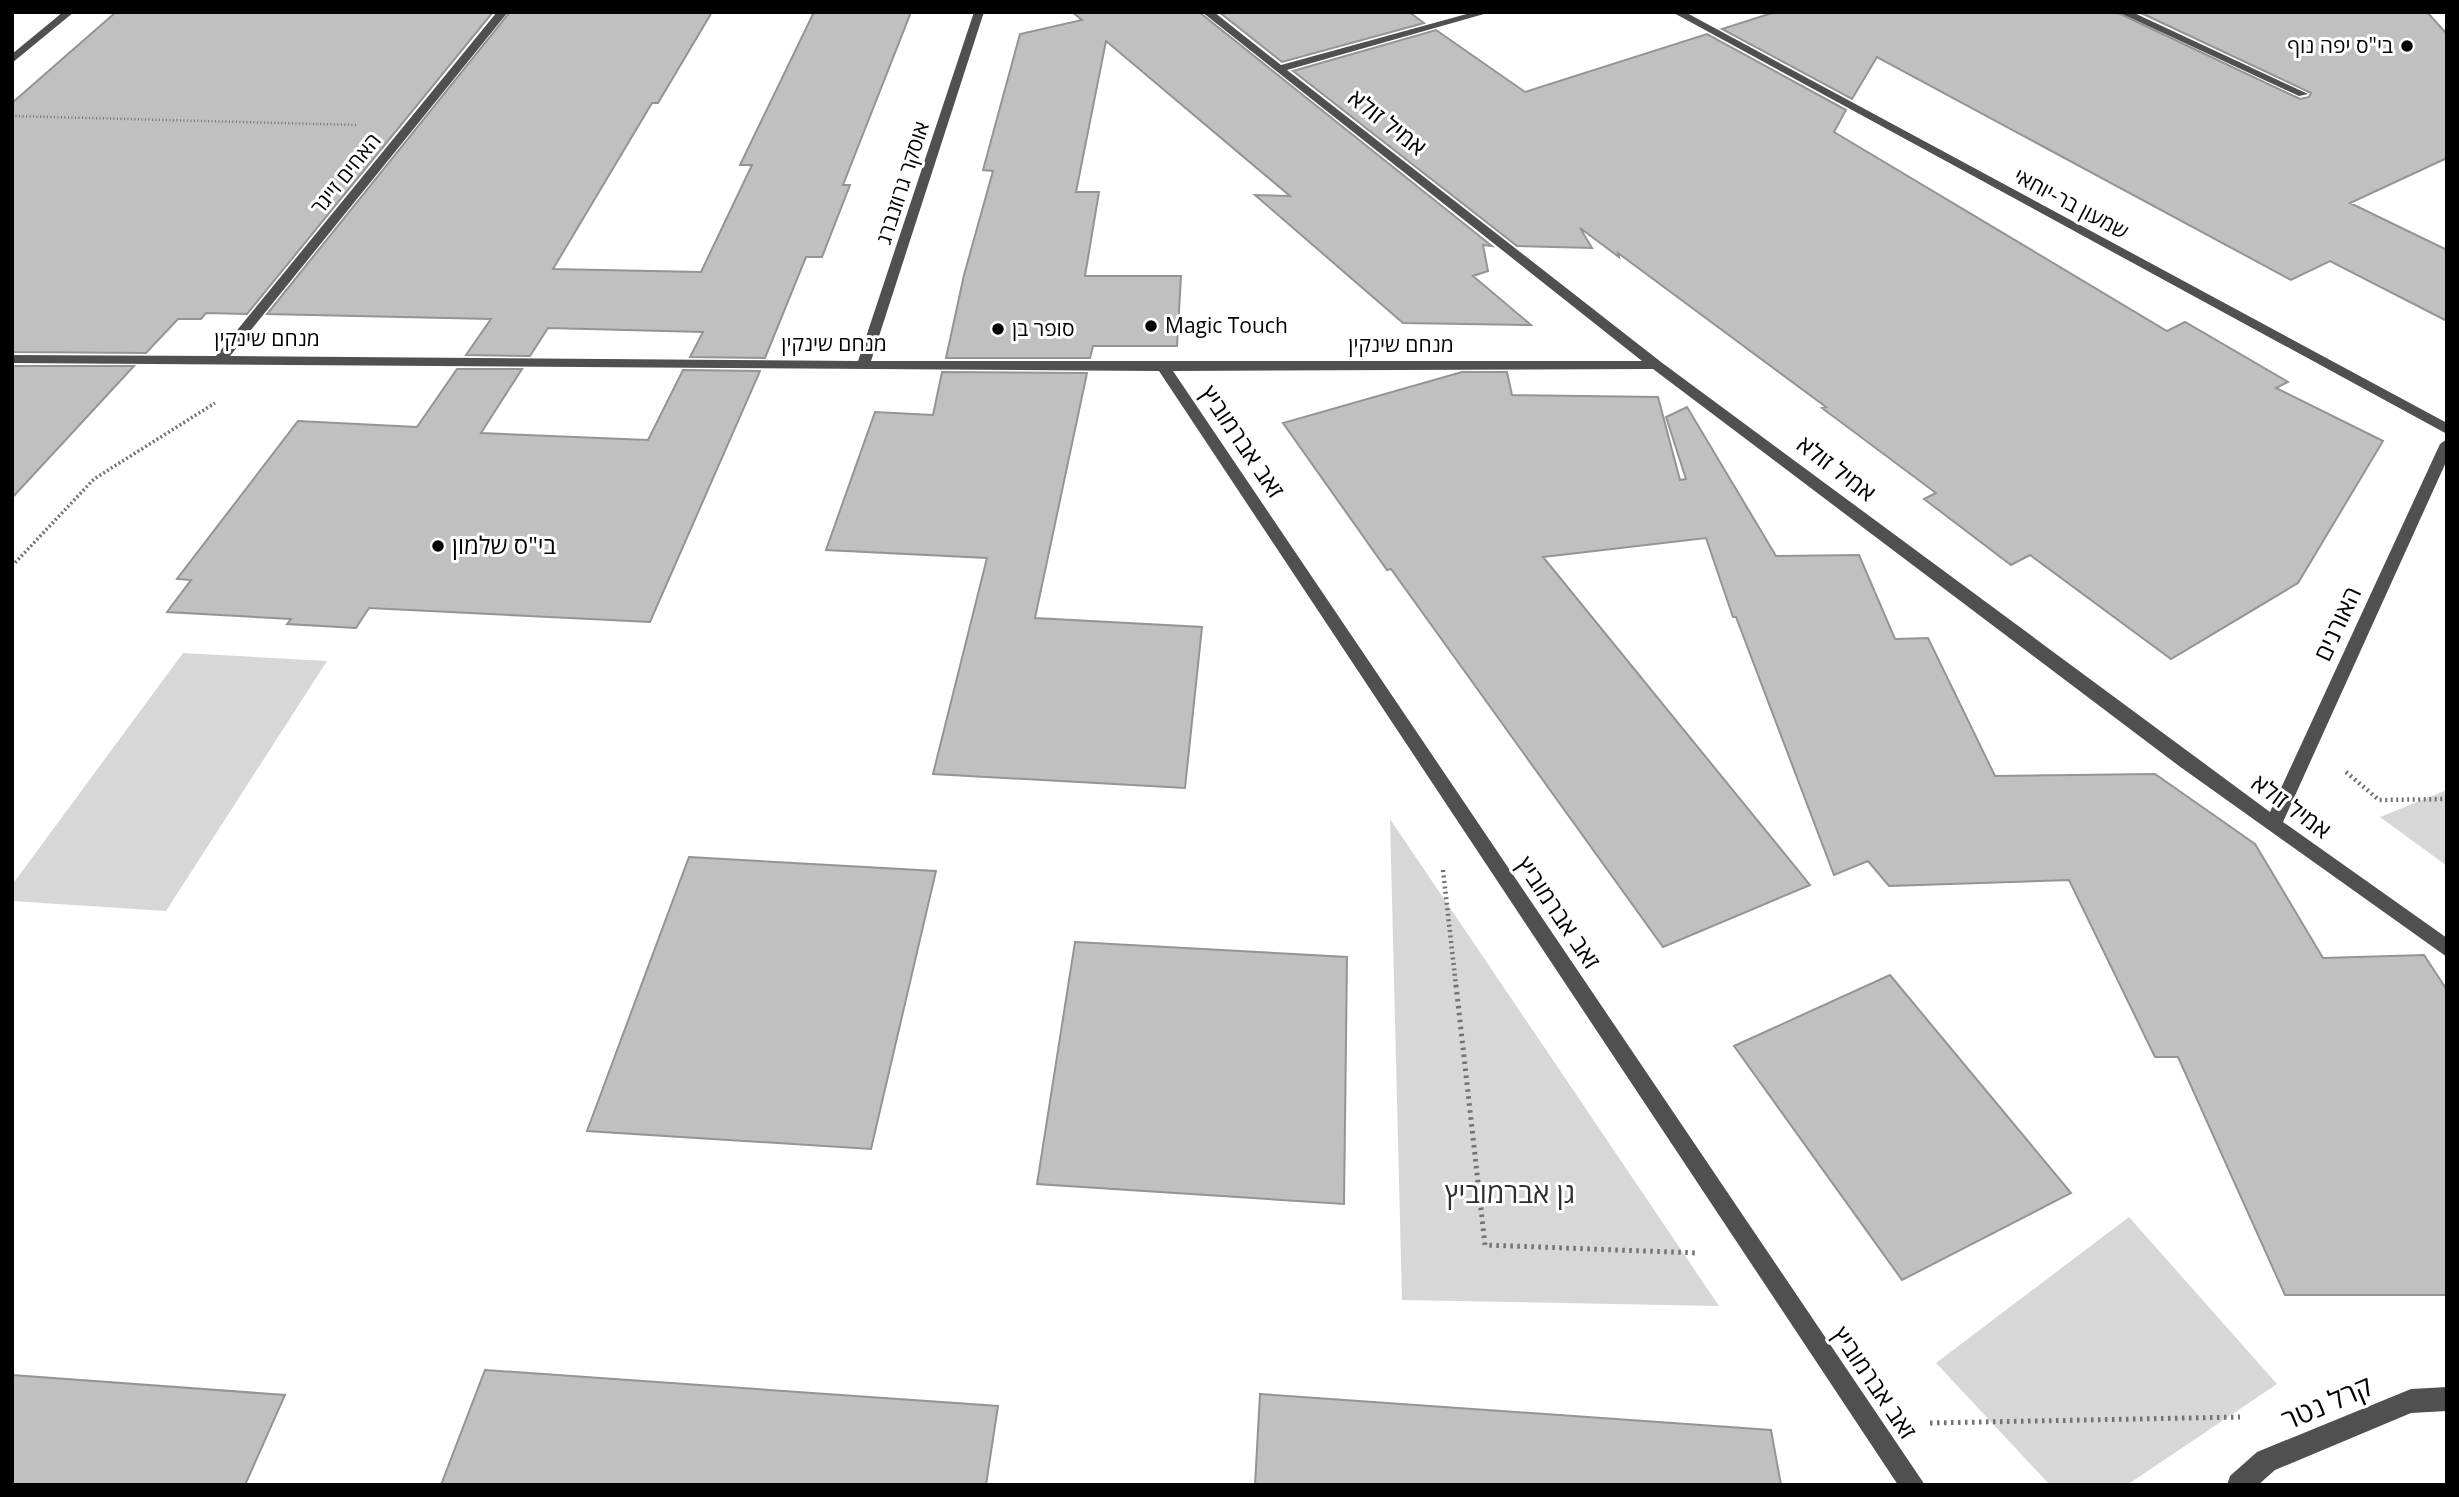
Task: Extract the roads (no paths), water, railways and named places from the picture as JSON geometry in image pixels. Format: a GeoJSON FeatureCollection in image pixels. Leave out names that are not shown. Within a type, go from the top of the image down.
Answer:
{"type":"FeatureCollection","features":[{"type":"Feature","properties":{"kind":"street"},"geometry":{"type":"LineString","coordinates":[[12,60],[69,12]]}},
{"type":"Feature","properties":{"kind":"street","name":"האחים זייגר"},"geometry":{"type":"LineString","coordinates":[[220,360],[503,12]]}},
{"type":"Feature","properties":{"kind":"street","name":"אוסקר גרוזנברג"},"geometry":{"type":"LineString","coordinates":[[863,365],[979,12]]}},
{"type":"Feature","properties":{"kind":"street","name":"אמיל זולא"},"geometry":{"type":"LineString","coordinates":[[1207,12],[1656,365],[2273,824],[2447,949]]}},
{"type":"Feature","properties":{"kind":"street"},"geometry":{"type":"LineString","coordinates":[[1279,69],[1486,12]]}},
{"type":"Feature","properties":{"kind":"street","name":"שמעון בר-יוחאי"},"geometry":{"type":"LineString","coordinates":[[1676,12],[2447,429]]}},
{"type":"Feature","properties":{"kind":"street"},"geometry":{"type":"LineString","coordinates":[[2123,12],[2303,94]]}},
{"type":"Feature","properties":{"kind":"street","name":"מנחם שינקין"},"geometry":{"type":"LineString","coordinates":[[12,359],[1163,368],[1656,365]]}},
{"type":"Feature","properties":{"kind":"street","name":"זאב אברמוביץ"},"geometry":{"type":"LineString","coordinates":[[1163,368],[1913,1485]]}},
{"type":"Feature","properties":{"kind":"street","name":"האורנים"},"geometry":{"type":"LineString","coordinates":[[2273,824],[2447,444]]}},
{"type":"Feature","properties":{"kind":"street","name":"קרל נטר"},"geometry":{"type":"LineString","coordinates":[[2239,1485],[2266,1461],[2376,1415],[2411,1401],[2447,1399]]}},
{"type":"Feature","properties":{"kind":"place","name":"בי\"ס יפה נוף"},"geometry":{"type":"Point","coordinates":[2407,46]}},
{"type":"Feature","properties":{"kind":"place","name":"Magic Touch"},"geometry":{"type":"Point","coordinates":[1151,326]}},
{"type":"Feature","properties":{"kind":"place","name":"סופר בן"},"geometry":{"type":"Point","coordinates":[998,329]}},
{"type":"Feature","properties":{"kind":"place","name":"בי\"ס שלמון"},"geometry":{"type":"Point","coordinates":[438,546]}},
{"type":"Feature","properties":{"kind":"park label","name":"גן אברמוביץ"},"geometry":{"type":"Point","coordinates":[1510,1193]}}]}
